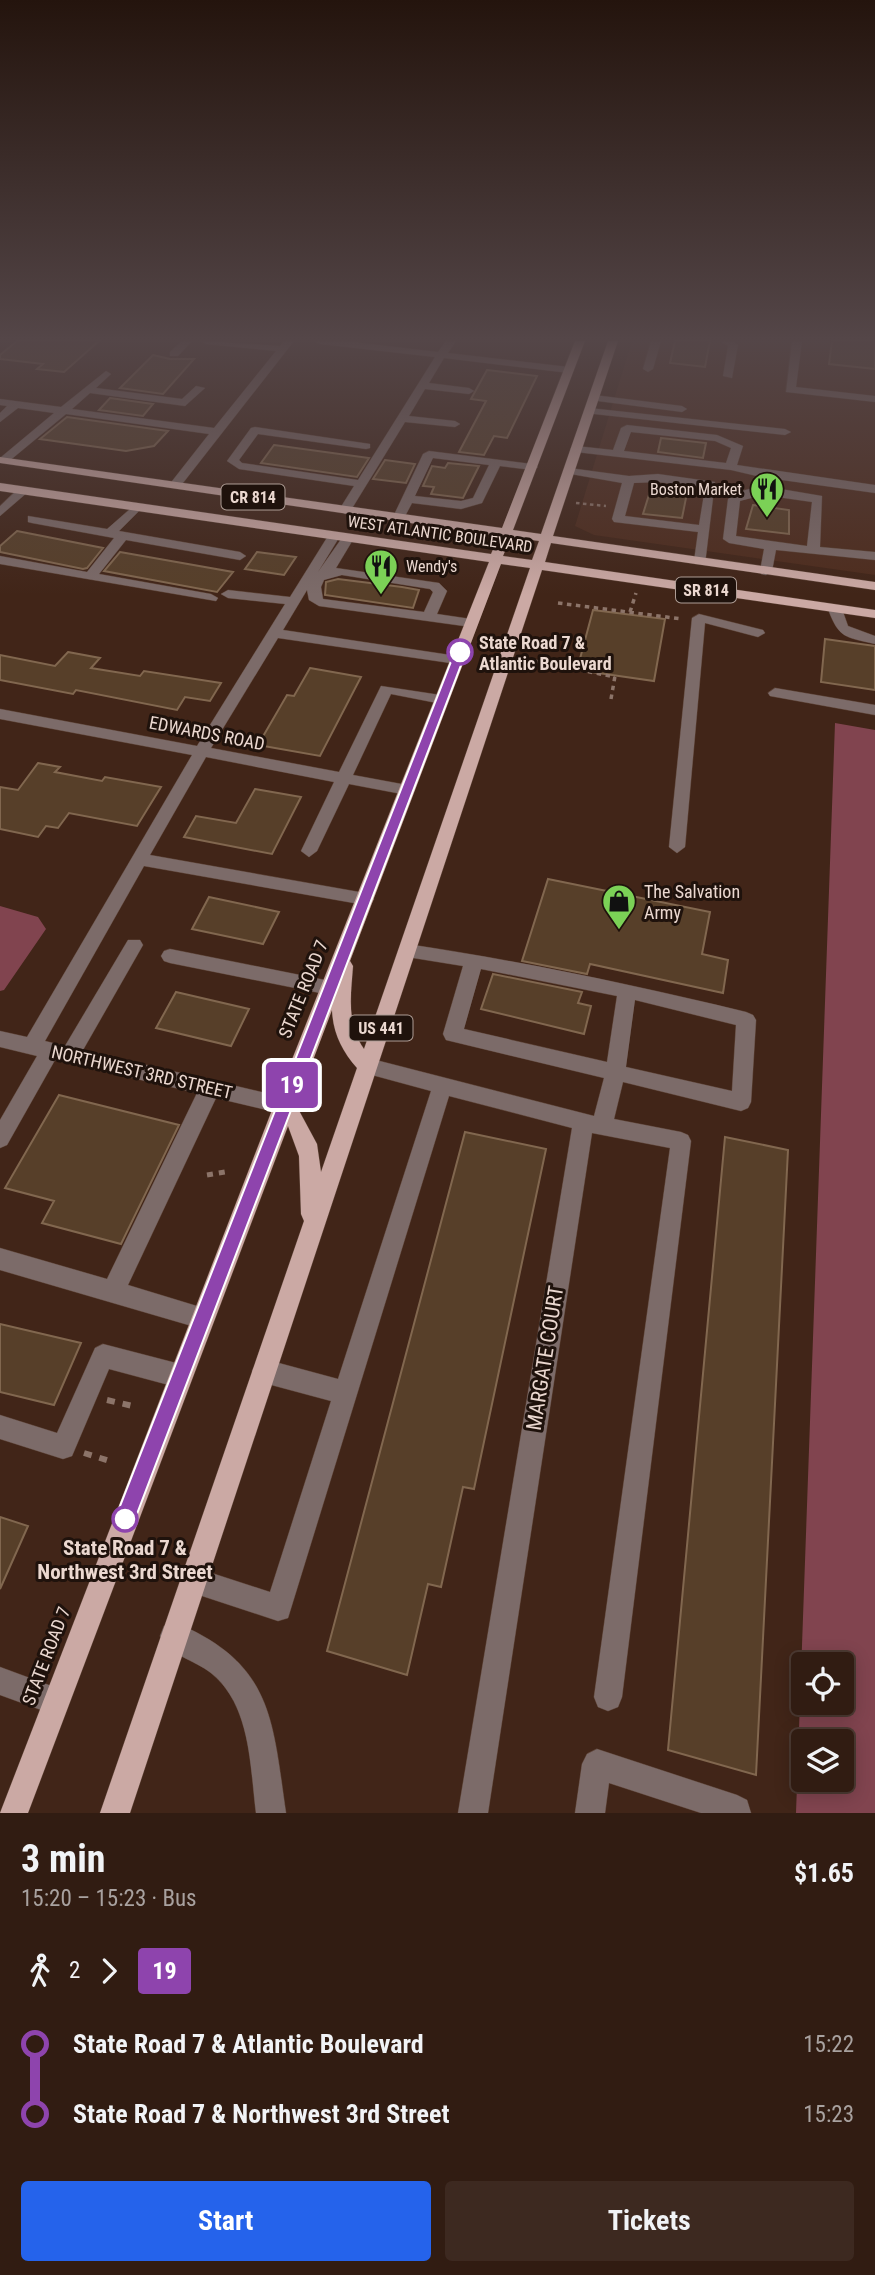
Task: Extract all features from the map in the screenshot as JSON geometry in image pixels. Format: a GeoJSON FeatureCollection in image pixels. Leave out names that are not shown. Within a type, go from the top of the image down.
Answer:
{"type":"FeatureCollection","features":[{"type":"Feature","properties":{"kind":"main road","name":"STATE ROAD 7"},"geometry":{"type":"LineString","coordinates":[[13,1813],[548,426]]}},
{"type":"Feature","properties":{"kind":"main road","name":"US 441"},"geometry":{"type":"LineString","coordinates":[[115,1813],[584,426]]}},
{"type":"Feature","properties":{"kind":"main road","name":"WEST ATLANTIC BOULEVARD"},"geometry":{"type":"LineString","coordinates":[[2,460],[875,586]]}},
{"type":"Feature","properties":{"kind":"main road","name":"WEST ATLANTIC BOULEVARD"},"geometry":{"type":"LineString","coordinates":[[0,487],[875,614]]}},
{"type":"Feature","properties":{"kind":"main road"},"geometry":{"type":"LineString","coordinates":[[345,951],[341,1026],[351,1050],[368,1066]]}},
{"type":"Feature","properties":{"kind":"main road"},"geometry":{"type":"LineString","coordinates":[[284,1105],[299,1123],[310,1147],[313,1224]]}},
{"type":"Feature","properties":{"kind":"street"},"geometry":{"type":"LineString","coordinates":[[2,460],[43,426]]}},
{"type":"Feature","properties":{"kind":"street"},"geometry":{"type":"LineString","coordinates":[[176,426],[235,429],[366,446]]}},
{"type":"Feature","properties":{"kind":"street"},"geometry":{"type":"LineString","coordinates":[[175,485],[237,426]]}},
{"type":"Feature","properties":{"kind":"street"},"geometry":{"type":"LineString","coordinates":[[345,510],[397,426]]}},
{"type":"Feature","properties":{"kind":"street"},"geometry":{"type":"LineString","coordinates":[[717,438],[721,426]]}},
{"type":"Feature","properties":{"kind":"street"},"geometry":{"type":"LineString","coordinates":[[740,426],[785,427],[776,426]]}},
{"type":"Feature","properties":{"kind":"street"},"geometry":{"type":"LineString","coordinates":[[618,453],[627,428],[717,438],[737,446],[731,467]]}},
{"type":"Feature","properties":{"kind":"street"},"geometry":{"type":"LineString","coordinates":[[235,429],[233,464],[361,484]]}},
{"type":"Feature","properties":{"kind":"street"},"geometry":{"type":"LineString","coordinates":[[576,449],[731,467],[761,474],[875,489]]}},
{"type":"Feature","properties":{"kind":"street"},"geometry":{"type":"LineString","coordinates":[[399,517],[429,454],[532,467]]}},
{"type":"Feature","properties":{"kind":"street"},"geometry":{"type":"LineString","coordinates":[[409,499],[461,505],[478,500],[496,463]]}},
{"type":"Feature","properties":{"kind":"street"},"geometry":{"type":"LineString","coordinates":[[569,471],[629,480],[658,478],[711,485],[700,561]]}},
{"type":"Feature","properties":{"kind":"street"},"geometry":{"type":"LineString","coordinates":[[629,480],[618,519],[705,529]]}},
{"type":"Feature","properties":{"kind":"street"},"geometry":{"type":"LineString","coordinates":[[0,512],[23,491]]}},
{"type":"Feature","properties":{"kind":"street"},"geometry":{"type":"LineString","coordinates":[[813,550],[818,499],[753,491],[742,492],[734,499],[729,539],[771,546],[875,556]]}},
{"type":"Feature","properties":{"kind":"street"},"geometry":{"type":"LineString","coordinates":[[90,576],[137,507]]}},
{"type":"Feature","properties":{"kind":"street"},"geometry":{"type":"LineString","coordinates":[[32,519],[240,556]]}},
{"type":"Feature","properties":{"kind":"street"},"geometry":{"type":"LineString","coordinates":[[326,573],[341,537]]}},
{"type":"Feature","properties":{"kind":"street"},"geometry":{"type":"LineString","coordinates":[[0,1139],[51,1051],[140,859],[292,601],[341,537]]}},
{"type":"Feature","properties":{"kind":"street"},"geometry":{"type":"LineString","coordinates":[[766,571],[771,546]]}},
{"type":"Feature","properties":{"kind":"street"},"geometry":{"type":"LineString","coordinates":[[0,561],[211,598]]}},
{"type":"Feature","properties":{"kind":"street"},"geometry":{"type":"LineString","coordinates":[[429,617],[440,591],[433,586],[342,571],[326,573],[318,578],[314,587],[314,597],[319,601],[429,617],[471,623]]}},
{"type":"Feature","properties":{"kind":"street"},"geometry":{"type":"LineString","coordinates":[[228,594],[292,601]]}},
{"type":"Feature","properties":{"kind":"street"},"geometry":{"type":"LineString","coordinates":[[835,609],[842,628],[855,635],[875,640]]}},
{"type":"Feature","properties":{"kind":"street"},"geometry":{"type":"LineString","coordinates":[[677,847],[699,618],[717,620],[739,630],[758,633]]}},
{"type":"Feature","properties":{"kind":"street"},"geometry":{"type":"LineString","coordinates":[[275,633],[457,660]]}},
{"type":"Feature","properties":{"kind":"street"},"geometry":{"type":"LineString","coordinates":[[309,851],[386,689],[442,699]]}},
{"type":"Feature","properties":{"kind":"street"},"geometry":{"type":"LineString","coordinates":[[775,693],[875,710]]}},
{"type":"Feature","properties":{"kind":"street","name":"EDWARDS ROAD"},"geometry":{"type":"LineString","coordinates":[[0,714],[407,790]]}},
{"type":"Feature","properties":{"kind":"street"},"geometry":{"type":"LineString","coordinates":[[140,859],[365,899]]}},
{"type":"Feature","properties":{"kind":"street"},"geometry":{"type":"LineString","coordinates":[[51,1051],[134,945]]}},
{"type":"Feature","properties":{"kind":"street"},"geometry":{"type":"LineString","coordinates":[[407,951],[474,961],[627,991],[746,1020],[741,1102],[453,1034],[474,961]]}},
{"type":"Feature","properties":{"kind":"street"},"geometry":{"type":"LineString","coordinates":[[170,956],[330,988]]}},
{"type":"Feature","properties":{"kind":"street","name":"MARGATE COURT"},"geometry":{"type":"LineString","coordinates":[[472,1813],[592,1124],[615,1074],[627,991]]}},
{"type":"Feature","properties":{"kind":"street","name":"NORTHWEST 3RD STREET"},"geometry":{"type":"LineString","coordinates":[[0,1039],[284,1105]]}},
{"type":"Feature","properties":{"kind":"street"},"geometry":{"type":"LineString","coordinates":[[368,1066],[592,1124],[681,1141],[608,1697]]}},
{"type":"Feature","properties":{"kind":"street"},"geometry":{"type":"LineString","coordinates":[[193,1580],[278,1608],[442,1086]]}},
{"type":"Feature","properties":{"kind":"street"},"geometry":{"type":"LineString","coordinates":[[113,1292],[210,1088]]}},
{"type":"Feature","properties":{"kind":"street"},"geometry":{"type":"LineString","coordinates":[[0,1259],[202,1318]]}},
{"type":"Feature","properties":{"kind":"street"},"geometry":{"type":"LineString","coordinates":[[0,1427],[63,1447],[103,1356],[180,1376]]}},
{"type":"Feature","properties":{"kind":"street"},"geometry":{"type":"LineString","coordinates":[[264,1371],[346,1393]]}},
{"type":"Feature","properties":{"kind":"street"},"geometry":{"type":"LineString","coordinates":[[174,1636],[223,1664],[244,1689],[258,1725],[271,1813]]}},
{"type":"Feature","properties":{"kind":"street"},"geometry":{"type":"LineString","coordinates":[[0,1681],[55,1701]]}},
{"type":"Feature","properties":{"kind":"street"},"geometry":{"type":"LineString","coordinates":[[590,1813],[597,1764],[737,1810],[736,1813]]}},
{"type":"Feature","properties":{"kind":"path"},"geometry":{"type":"LineString","coordinates":[[576,503],[621,508]]}},
{"type":"Feature","properties":{"kind":"path"},"geometry":{"type":"LineString","coordinates":[[630,612],[636,591]]}},
{"type":"Feature","properties":{"kind":"path"},"geometry":{"type":"LineString","coordinates":[[558,603],[699,621]]}},
{"type":"Feature","properties":{"kind":"path"},"geometry":{"type":"LineString","coordinates":[[535,661],[615,676],[611,699]]}},
{"type":"Feature","properties":{"kind":"path"},"geometry":{"type":"LineString","coordinates":[[207,1175],[225,1172]]}},
{"type":"Feature","properties":{"kind":"path"},"geometry":{"type":"LineString","coordinates":[[101,1398],[137,1407]]}},
{"type":"Feature","properties":{"kind":"shaded area"},"geometry":{"type":"Polygon","coordinates":[[[606,426],[875,426],[875,575],[594,535],[575,526],[606,426]]]}},
{"type":"Feature","properties":{"kind":"shaded area"},"geometry":{"type":"Polygon","coordinates":[[[835,723],[875,730],[875,1813],[796,1813],[797,1792],[854,1792],[854,1729],[799,1729],[800,1715],[854,1715],[854,1652],[802,1652],[835,723]]]}},
{"type":"Feature","properties":{"kind":"shaded area"},"geometry":{"type":"Polygon","coordinates":[[[0,906],[38,917],[46,929],[4,990],[0,991],[0,906]]]}},
{"type":"Feature","properties":{"kind":"building"},"geometry":{"type":"Polygon","coordinates":[[[56,426],[129,426],[168,431],[154,446],[126,451],[40,439],[56,426]]]}},
{"type":"Feature","properties":{"kind":"building"},"geometry":{"type":"Polygon","coordinates":[[[473,426],[513,426],[507,438],[494,436],[484,455],[459,452],[473,426]]]}},
{"type":"Feature","properties":{"kind":"building"},"geometry":{"type":"Polygon","coordinates":[[[661,438],[706,443],[703,458],[658,452],[661,438]]]}},
{"type":"Feature","properties":{"kind":"building"},"geometry":{"type":"Polygon","coordinates":[[[274,445],[369,458],[357,477],[261,463],[274,445]]]}},
{"type":"Feature","properties":{"kind":"building"},"geometry":{"type":"Polygon","coordinates":[[[385,460],[415,464],[406,483],[373,479],[385,460]]]}},
{"type":"Feature","properties":{"kind":"building"},"geometry":{"type":"Polygon","coordinates":[[[448,463],[479,466],[463,498],[431,494],[434,487],[423,486],[432,466],[445,468],[448,463]]]}},
{"type":"Feature","properties":{"kind":"building"},"geometry":{"type":"Polygon","coordinates":[[[652,485],[688,488],[682,518],[643,514],[652,485]]]}},
{"type":"Feature","properties":{"kind":"building","name":"Boston Market"},"geometry":{"type":"Polygon","coordinates":[[[753,505],[789,510],[789,534],[746,529],[753,505]]]}},
{"type":"Feature","properties":{"kind":"building"},"geometry":{"type":"Polygon","coordinates":[[[17,531],[103,548],[87,568],[83,569],[0,552],[0,546],[17,531]]]}},
{"type":"Feature","properties":{"kind":"building"},"geometry":{"type":"Polygon","coordinates":[[[120,552],[233,572],[217,592],[104,571],[120,552]]]}},
{"type":"Feature","properties":{"kind":"building"},"geometry":{"type":"Polygon","coordinates":[[[257,552],[296,557],[284,575],[245,569],[257,552]]]}},
{"type":"Feature","properties":{"kind":"building","name":"Wendy's"},"geometry":{"type":"Polygon","coordinates":[[[338,579],[419,590],[413,608],[325,595],[326,582],[338,579]]]}},
{"type":"Feature","properties":{"kind":"building"},"geometry":{"type":"Polygon","coordinates":[[[593,610],[665,619],[654,681],[577,670],[593,610]]]}},
{"type":"Feature","properties":{"kind":"building"},"geometry":{"type":"Polygon","coordinates":[[[825,639],[875,646],[875,690],[821,682],[825,639]]]}},
{"type":"Feature","properties":{"kind":"building"},"geometry":{"type":"Polygon","coordinates":[[[68,652],[100,658],[91,668],[140,676],[144,671],[221,683],[210,701],[185,697],[177,710],[76,690],[73,694],[0,680],[0,655],[55,666],[68,652]]]}},
{"type":"Feature","properties":{"kind":"building"},"geometry":{"type":"Polygon","coordinates":[[[310,668],[361,677],[320,756],[258,745],[287,695],[294,696],[310,668]]]}},
{"type":"Feature","properties":{"kind":"building"},"geometry":{"type":"Polygon","coordinates":[[[38,763],[60,767],[55,772],[102,781],[105,777],[161,787],[137,826],[69,813],[58,828],[46,826],[38,837],[0,829],[0,787],[18,790],[38,763]]]}},
{"type":"Feature","properties":{"kind":"building"},"geometry":{"type":"Polygon","coordinates":[[[255,789],[301,797],[272,854],[184,837],[196,816],[236,823],[255,789]]]}},
{"type":"Feature","properties":{"kind":"building","name":"The Salvation Army"},"geometry":{"type":"Polygon","coordinates":[[[548,879],[710,912],[702,954],[728,960],[723,993],[590,964],[587,974],[522,961],[548,879]]]}},
{"type":"Feature","properties":{"kind":"building"},"geometry":{"type":"Polygon","coordinates":[[[209,897],[279,912],[263,944],[192,929],[209,897]]]}},
{"type":"Feature","properties":{"kind":"building"},"geometry":{"type":"Polygon","coordinates":[[[493,974],[582,992],[578,1003],[591,1006],[584,1034],[481,1009],[493,974]]]}},
{"type":"Feature","properties":{"kind":"building"},"geometry":{"type":"Polygon","coordinates":[[[176,992],[249,1009],[231,1046],[156,1028],[176,992]]]}},
{"type":"Feature","properties":{"kind":"building"},"geometry":{"type":"Polygon","coordinates":[[[59,1095],[179,1125],[121,1244],[42,1223],[54,1201],[5,1188],[59,1095]]]}},
{"type":"Feature","properties":{"kind":"building"},"geometry":{"type":"Polygon","coordinates":[[[465,1132],[546,1149],[474,1489],[463,1487],[441,1587],[428,1584],[407,1675],[327,1651],[465,1132]]]}},
{"type":"Feature","properties":{"kind":"building"},"geometry":{"type":"Polygon","coordinates":[[[725,1137],[788,1150],[756,1775],[668,1750],[725,1137]]]}},
{"type":"Feature","properties":{"kind":"building"},"geometry":{"type":"Polygon","coordinates":[[[0,1324],[81,1343],[54,1405],[0,1392],[0,1324]]]}},
{"type":"Feature","properties":{"kind":"building"},"geometry":{"type":"Polygon","coordinates":[[[0,1517],[28,1526],[0,1589],[0,1517]]]}},
{"type":"Feature","properties":{"kind":"bus line","name":"19"},"geometry":{"type":"LineString","coordinates":[[125,1519],[460,652]]}},
{"type":"Feature","properties":{"kind":"place","name":"Boston Market"},"geometry":{"type":"Point","coordinates":[767,519]}},
{"type":"Feature","properties":{"kind":"place","name":"Wendy's"},"geometry":{"type":"Point","coordinates":[381,596]}},
{"type":"Feature","properties":{"kind":"place","name":"State Road 7 & Atlantic Boulevard"},"geometry":{"type":"Point","coordinates":[460,652]}},
{"type":"Feature","properties":{"kind":"place","name":"The Salvation Army"},"geometry":{"type":"Point","coordinates":[619,931]}},
{"type":"Feature","properties":{"kind":"place","name":"State Road 7 & Northwest 3rd Street"},"geometry":{"type":"Point","coordinates":[125,1519]}}]}
